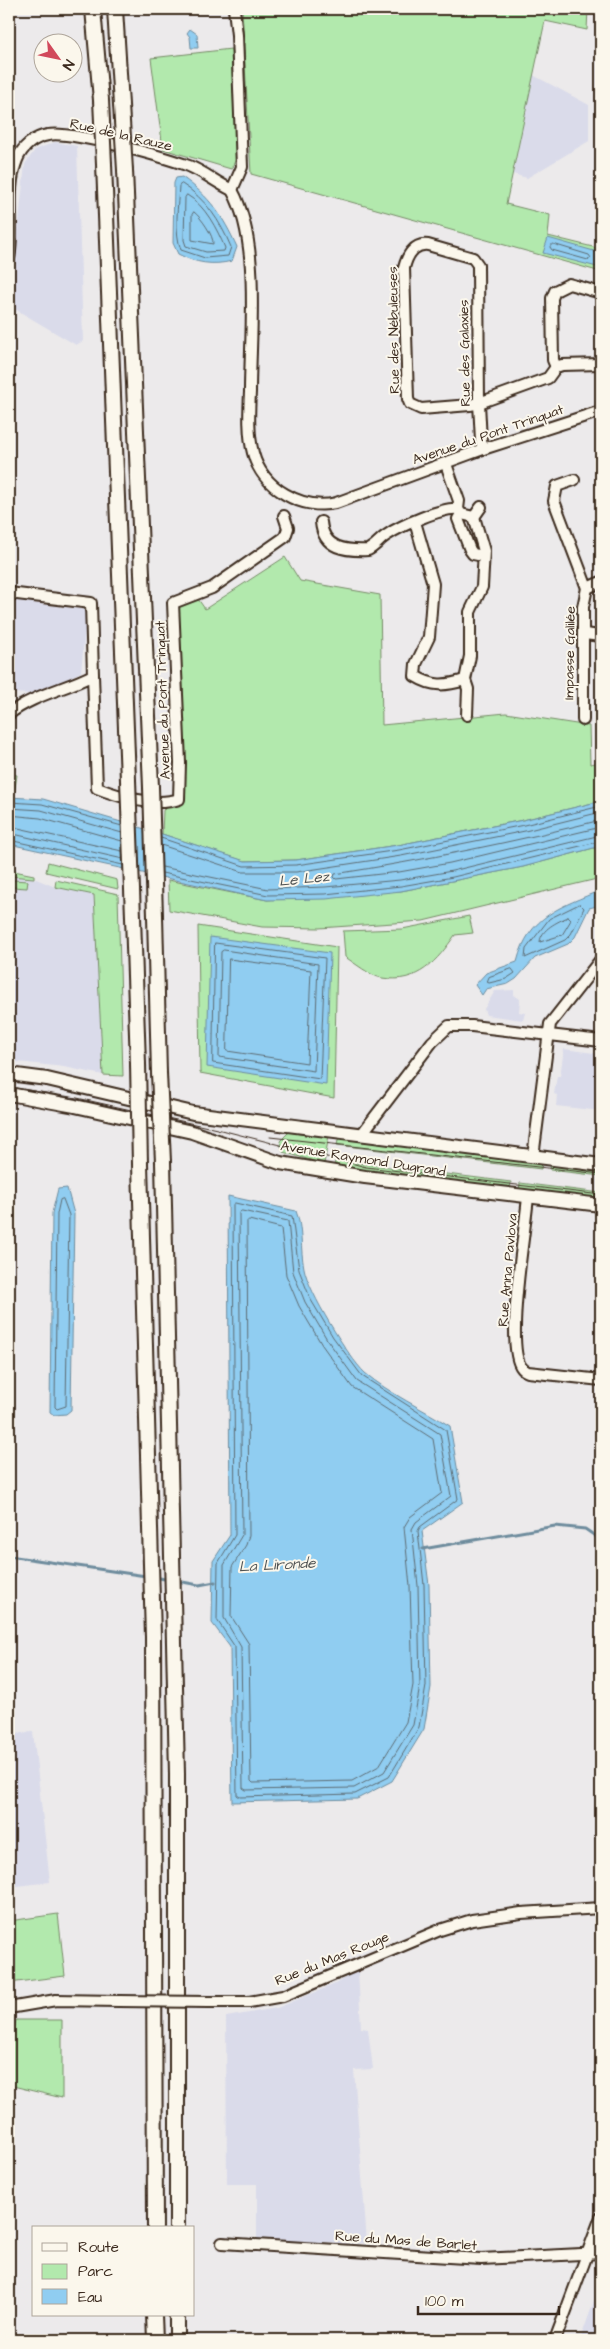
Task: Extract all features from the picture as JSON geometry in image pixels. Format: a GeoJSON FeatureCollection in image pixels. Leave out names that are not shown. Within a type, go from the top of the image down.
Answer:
{"type":"FeatureCollection","features":[{"type":"Feature","properties":{"kind":"highway"},"geometry":{"type":"LineString","coordinates":[[93,9],[101,100],[104,164],[138,1064],[153,1637],[155,2226]]}},
{"type":"Feature","properties":{"kind":"highway"},"geometry":{"type":"LineString","coordinates":[[115,9],[122,105],[151,787],[163,1162],[177,1802],[177,2226]]}},
{"type":"Feature","properties":{"kind":"highway"},"geometry":{"type":"LineString","coordinates":[[154,2316],[154,2340]]}},
{"type":"Feature","properties":{"kind":"highway"},"geometry":{"type":"LineString","coordinates":[[176,2316],[177,2340]]}},
{"type":"Feature","properties":{"kind":"main road","name":"Avenue Raymond Dugrand"},"geometry":{"type":"LineString","coordinates":[[9,1074],[47,1079],[193,1113],[601,1165]]}},
{"type":"Feature","properties":{"kind":"main road","name":"Avenue Raymond Dugrand"},"geometry":{"type":"LineString","coordinates":[[9,1094],[75,1106],[192,1132],[280,1163],[364,1177],[601,1205]]}},
{"type":"Feature","properties":{"kind":"street"},"geometry":{"type":"LineString","coordinates":[[232,190],[242,167],[237,35],[234,9]]}},
{"type":"Feature","properties":{"kind":"street","name":"Rue de la Rauze"},"geometry":{"type":"LineString","coordinates":[[9,258],[13,174],[23,148],[34,140],[49,134],[83,138],[190,167],[232,190]]}},
{"type":"Feature","properties":{"kind":"street","name":"Avenue du Pont Trinquat"},"geometry":{"type":"LineString","coordinates":[[232,190],[243,214],[250,257],[249,418],[253,454],[264,475],[278,490],[294,500],[327,505],[484,449],[601,411]]}},
{"type":"Feature","properties":{"kind":"street","name":"Rue des Nébuleuses"},"geometry":{"type":"LineString","coordinates":[[473,258],[422,244],[410,253],[406,261],[404,268],[408,399],[414,407],[421,409],[470,406],[479,403]]}},
{"type":"Feature","properties":{"kind":"street","name":"Rue des Galaxies"},"geometry":{"type":"LineString","coordinates":[[473,258],[478,265],[479,403],[481,441],[484,449]]}},
{"type":"Feature","properties":{"kind":"street"},"geometry":{"type":"LineString","coordinates":[[556,366],[553,360],[552,298],[555,291],[568,284],[601,293]]}},
{"type":"Feature","properties":{"kind":"street"},"geometry":{"type":"LineString","coordinates":[[556,366],[601,364]]}},
{"type":"Feature","properties":{"kind":"street"},"geometry":{"type":"LineString","coordinates":[[479,403],[548,378],[556,366]]}},
{"type":"Feature","properties":{"kind":"street"},"geometry":{"type":"LineString","coordinates":[[446,464],[459,501],[458,519],[470,550],[473,554],[482,556]]}},
{"type":"Feature","properties":{"kind":"street"},"geometry":{"type":"LineString","coordinates":[[574,480],[557,486],[554,501],[587,588],[601,582]]}},
{"type":"Feature","properties":{"kind":"street"},"geometry":{"type":"LineString","coordinates":[[474,517],[481,507]]}},
{"type":"Feature","properties":{"kind":"street"},"geometry":{"type":"LineString","coordinates":[[321,522],[321,530],[330,544],[354,550],[368,550],[387,535],[451,508],[474,517]]}},
{"type":"Feature","properties":{"kind":"street","name":"Avenue du Pont Trinquat"},"geometry":{"type":"LineString","coordinates":[[93,675],[97,788],[112,794],[167,803],[179,799],[180,753],[173,602],[212,588],[284,537],[288,528],[284,516]]}},
{"type":"Feature","properties":{"kind":"street"},"geometry":{"type":"LineString","coordinates":[[467,715],[468,689],[465,680],[470,656],[470,612],[482,587],[482,556],[484,551],[474,517]]}},
{"type":"Feature","properties":{"kind":"street"},"geometry":{"type":"LineString","coordinates":[[415,522],[433,584],[429,636],[416,664],[415,676],[437,686],[465,680]]}},
{"type":"Feature","properties":{"kind":"street","name":"Impasse Galilée"},"geometry":{"type":"LineString","coordinates":[[583,720],[583,607],[587,588]]}},
{"type":"Feature","properties":{"kind":"street"},"geometry":{"type":"LineString","coordinates":[[9,592],[91,603],[93,675],[72,686],[26,702],[9,714]]}},
{"type":"Feature","properties":{"kind":"street"},"geometry":{"type":"LineString","coordinates":[[584,634],[601,636]]}},
{"type":"Feature","properties":{"kind":"street"},"geometry":{"type":"LineString","coordinates":[[533,1157],[550,1024],[601,959]]}},
{"type":"Feature","properties":{"kind":"street"},"geometry":{"type":"LineString","coordinates":[[361,1135],[432,1042],[449,1026],[472,1026],[601,1041]]}},
{"type":"Feature","properties":{"kind":"street","name":"Rue Anna Pavlova"},"geometry":{"type":"LineString","coordinates":[[528,1196],[517,1283],[515,1331],[517,1357],[522,1368],[528,1372],[601,1380]]}},
{"type":"Feature","properties":{"kind":"street","name":"Rue du Mas Rouge"},"geometry":{"type":"LineString","coordinates":[[9,2008],[56,2000],[249,2002],[283,1996],[455,1924],[521,1913],[601,1908]]}},
{"type":"Feature","properties":{"kind":"street"},"geometry":{"type":"LineString","coordinates":[[556,2340],[601,2217]]}},
{"type":"Feature","properties":{"kind":"street","name":"Rue du Mas de Barlet"},"geometry":{"type":"LineString","coordinates":[[222,2243],[481,2259],[601,2253]]}},
{"type":"Feature","properties":{"kind":"shaded area"},"geometry":{"type":"Polygon","coordinates":[[[533,75],[589,105],[589,141],[527,178],[513,174],[533,75]]]}},
{"type":"Feature","properties":{"kind":"shaded area"},"geometry":{"type":"Polygon","coordinates":[[[55,142],[77,146],[83,341],[76,345],[10,306],[25,164],[35,150],[55,142]]]}},
{"type":"Feature","properties":{"kind":"shaded area"},"geometry":{"type":"Polygon","coordinates":[[[9,600],[87,610],[81,672],[37,694],[9,693],[9,600]]]}},
{"type":"Feature","properties":{"kind":"shaded area"},"geometry":{"type":"Polygon","coordinates":[[[9,876],[34,878],[55,887],[94,895],[103,1075],[64,1067],[9,1061],[9,876]]]}},
{"type":"Feature","properties":{"kind":"shaded area"},"geometry":{"type":"Polygon","coordinates":[[[514,990],[514,995],[520,999],[519,1012],[525,1013],[523,1020],[486,1015],[484,1009],[495,991],[514,990]]]}},
{"type":"Feature","properties":{"kind":"shaded area"},"geometry":{"type":"Polygon","coordinates":[[[564,1049],[601,1054],[601,1111],[556,1106],[557,1095],[554,1094],[557,1076],[560,1076],[564,1049]]]}},
{"type":"Feature","properties":{"kind":"shaded area"},"geometry":{"type":"Polygon","coordinates":[[[33,1732],[50,1882],[9,1887],[9,1734],[33,1732]]]}},
{"type":"Feature","properties":{"kind":"shaded area"},"geometry":{"type":"Polygon","coordinates":[[[358,1970],[361,2028],[368,2029],[373,2069],[354,2070],[367,2243],[257,2241],[257,2184],[227,2184],[226,2017],[277,2008],[335,1984],[358,1970]]]}},
{"type":"Feature","properties":{"kind":"shaded area"},"geometry":{"type":"Polygon","coordinates":[[[601,2282],[601,2340],[580,2340],[601,2282]]]}},
{"type":"Feature","properties":{"kind":"green space"},"geometry":{"type":"Polygon","coordinates":[[[242,9],[588,9],[587,30],[545,21],[506,204],[550,215],[548,236],[601,249],[601,272],[251,174],[242,9]]]}},
{"type":"Feature","properties":{"kind":"green space"},"geometry":{"type":"Polygon","coordinates":[[[231,49],[236,159],[231,169],[163,149],[151,58],[231,49]]]}},
{"type":"Feature","properties":{"kind":"green space"},"geometry":{"type":"Polygon","coordinates":[[[285,557],[300,581],[380,595],[382,725],[506,713],[589,726],[590,764],[601,762],[601,801],[523,820],[398,845],[296,860],[244,861],[162,834],[163,810],[179,802],[183,792],[178,606],[198,599],[205,609],[285,557]]]}},
{"type":"Feature","properties":{"kind":"green space"},"geometry":{"type":"Polygon","coordinates":[[[9,774],[17,775],[14,794],[9,794],[9,774]]]}},
{"type":"Feature","properties":{"kind":"green space"},"geometry":{"type":"Polygon","coordinates":[[[601,846],[601,878],[423,921],[319,928],[262,927],[169,910],[168,880],[267,900],[401,891],[523,867],[601,846]]]}},
{"type":"Feature","properties":{"kind":"green space"},"geometry":{"type":"Polygon","coordinates":[[[48,862],[117,880],[118,889],[46,872],[48,862]]]}},
{"type":"Feature","properties":{"kind":"green space"},"geometry":{"type":"Polygon","coordinates":[[[9,870],[34,875],[34,878],[9,876],[9,870]]]}},
{"type":"Feature","properties":{"kind":"green space"},"geometry":{"type":"Polygon","coordinates":[[[13,880],[28,881],[27,888],[12,887],[13,880]]]}},
{"type":"Feature","properties":{"kind":"green space"},"geometry":{"type":"Polygon","coordinates":[[[56,880],[118,894],[123,1076],[103,1075],[94,895],[55,887],[56,880]]]}},
{"type":"Feature","properties":{"kind":"green space"},"geometry":{"type":"Polygon","coordinates":[[[469,916],[473,933],[455,935],[433,962],[416,974],[395,979],[377,977],[345,957],[343,931],[402,929],[469,916]]]}},
{"type":"Feature","properties":{"kind":"green space"},"geometry":{"type":"Polygon","coordinates":[[[198,926],[337,947],[334,1098],[200,1073],[198,926]]]}},
{"type":"Feature","properties":{"kind":"green space"},"geometry":{"type":"Polygon","coordinates":[[[289,1132],[311,1136],[329,1135],[324,1164],[283,1152],[280,1141],[289,1132]]]}},
{"type":"Feature","properties":{"kind":"green space"},"geometry":{"type":"Polygon","coordinates":[[[339,1136],[542,1162],[541,1169],[337,1145],[339,1136]]]}},
{"type":"Feature","properties":{"kind":"green space"},"geometry":{"type":"Polygon","coordinates":[[[336,1158],[357,1163],[511,1182],[510,1189],[334,1166],[336,1158]]]}},
{"type":"Feature","properties":{"kind":"green space"},"geometry":{"type":"Polygon","coordinates":[[[551,1163],[601,1169],[601,1176],[550,1170],[551,1163]]]}},
{"type":"Feature","properties":{"kind":"green space"},"geometry":{"type":"Polygon","coordinates":[[[520,1183],[601,1193],[601,1199],[519,1190],[520,1183]]]}},
{"type":"Feature","properties":{"kind":"green space"},"geometry":{"type":"Polygon","coordinates":[[[58,1914],[65,1976],[9,1983],[9,1921],[58,1914]]]}},
{"type":"Feature","properties":{"kind":"green space"},"geometry":{"type":"Polygon","coordinates":[[[16,2020],[62,2020],[62,2098],[9,2085],[9,2058],[16,2020]]]}},
{"type":"Feature","properties":{"kind":"water"},"geometry":{"type":"Polygon","coordinates":[[[190,29],[197,34],[198,48],[191,48],[190,37],[187,33],[190,29]]]}},
{"type":"Feature","properties":{"kind":"water"},"geometry":{"type":"Polygon","coordinates":[[[182,177],[208,200],[221,217],[237,247],[232,261],[204,263],[178,254],[173,243],[174,183],[176,178],[182,177]]]}},
{"type":"Feature","properties":{"kind":"water"},"geometry":{"type":"Polygon","coordinates":[[[548,238],[601,253],[601,268],[543,253],[548,238]]]}},
{"type":"Feature","properties":{"kind":"water","name":"Le Lez"},"geometry":{"type":"Polygon","coordinates":[[[9,797],[43,799],[245,861],[296,860],[398,845],[523,820],[601,801],[601,846],[523,867],[401,891],[326,899],[267,900],[9,844],[9,797]]]}},
{"type":"Feature","properties":{"kind":"water"},"geometry":{"type":"Polygon","coordinates":[[[601,890],[601,905],[589,908],[575,937],[568,944],[535,958],[516,979],[508,984],[486,989],[482,995],[475,985],[486,973],[517,962],[522,946],[538,923],[560,908],[601,890]]]}},
{"type":"Feature","properties":{"kind":"water"},"geometry":{"type":"Polygon","coordinates":[[[210,937],[330,953],[326,1085],[207,1067],[210,937]]]}},
{"type":"Feature","properties":{"kind":"water"},"geometry":{"type":"Polygon","coordinates":[[[67,1188],[74,1214],[71,1410],[66,1414],[54,1415],[50,1412],[52,1213],[58,1189],[67,1188]]]}},
{"type":"Feature","properties":{"kind":"water"},"geometry":{"type":"Polygon","coordinates":[[[228,1196],[296,1211],[300,1225],[303,1261],[307,1278],[321,1307],[349,1353],[365,1373],[375,1381],[450,1426],[463,1502],[422,1531],[429,1585],[431,1687],[424,1729],[392,1781],[357,1799],[232,1802],[230,1647],[212,1623],[213,1561],[230,1535],[228,1196]]]}},
{"type":"Feature","properties":{"kind":"waterway","name":"La Lironde"},"geometry":{"type":"LineString","coordinates":[[423,1549],[555,1526],[585,1529],[601,1540]]}},
{"type":"Feature","properties":{"kind":"waterway","name":"La Lironde"},"geometry":{"type":"LineString","coordinates":[[9,1556],[146,1576]]}},
{"type":"Feature","properties":{"kind":"waterway","name":"La Lironde"},"geometry":{"type":"LineString","coordinates":[[155,1577],[169,1580]]}},
{"type":"Feature","properties":{"kind":"waterway","name":"La Lironde"},"geometry":{"type":"LineString","coordinates":[[177,1581],[199,1585],[215,1582]]}},
{"type":"Feature","properties":{"kind":"tram line"},"geometry":{"type":"LineString","coordinates":[[9,1087],[77,1098],[217,1129],[366,1167],[601,1195]]}},
{"type":"Feature","properties":{"kind":"tram line"},"geometry":{"type":"LineString","coordinates":[[270,1137],[601,1174]]}}]}
